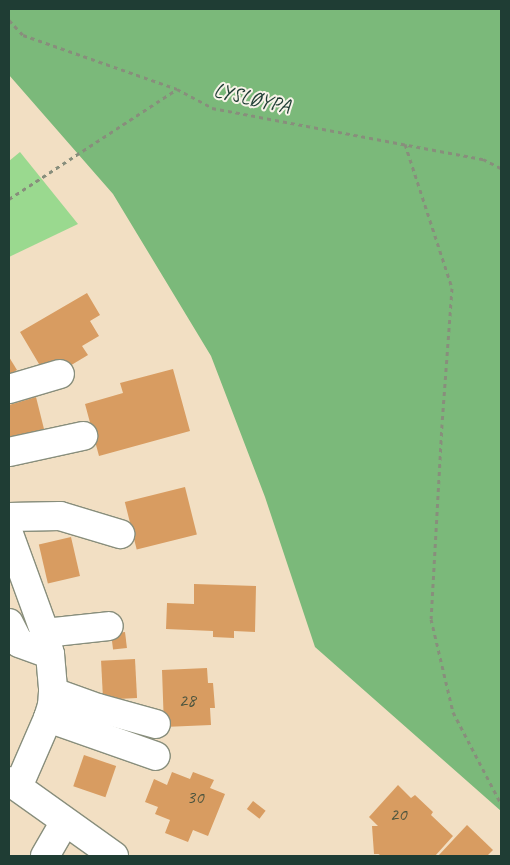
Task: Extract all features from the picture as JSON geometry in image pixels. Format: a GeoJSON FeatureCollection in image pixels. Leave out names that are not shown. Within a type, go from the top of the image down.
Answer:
{"type":"FeatureCollection","features":[{"type":"Feature","properties":{"kind":"street"},"geometry":{"type":"LineString","coordinates":[[9,389],[60,374]]}},
{"type":"Feature","properties":{"kind":"street"},"geometry":{"type":"LineString","coordinates":[[9,452],[83,436]]}},
{"type":"Feature","properties":{"kind":"street"},"geometry":{"type":"LineString","coordinates":[[9,518],[60,516],[120,534]]}},
{"type":"Feature","properties":{"kind":"street"},"geometry":{"type":"LineString","coordinates":[[9,534],[47,644],[50,705],[13,784],[114,856]]}},
{"type":"Feature","properties":{"kind":"street"},"geometry":{"type":"LineString","coordinates":[[9,623],[19,643],[47,644],[109,626]]}},
{"type":"Feature","properties":{"kind":"street"},"geometry":{"type":"LineString","coordinates":[[50,705],[98,708],[156,724]]}},
{"type":"Feature","properties":{"kind":"street"},"geometry":{"type":"LineString","coordinates":[[50,705],[156,756]]}},
{"type":"Feature","properties":{"kind":"street"},"geometry":{"type":"LineString","coordinates":[[45,856],[65,822]]}},
{"type":"Feature","properties":{"kind":"path","name":"LYSLØYPA"},"geometry":{"type":"LineString","coordinates":[[9,20],[23,36],[178,89],[212,108],[483,159],[501,168]]}},
{"type":"Feature","properties":{"kind":"path"},"geometry":{"type":"LineString","coordinates":[[9,200],[178,89]]}},
{"type":"Feature","properties":{"kind":"path"},"geometry":{"type":"LineString","coordinates":[[405,144],[452,288],[431,619],[452,712],[501,804]]}},
{"type":"Feature","properties":{"kind":"green space"},"geometry":{"type":"Polygon","coordinates":[[[9,9],[501,9],[501,811],[315,647],[265,497],[211,356],[113,194],[9,75],[9,9]]]}},
{"type":"Feature","properties":{"kind":"green space"},"geometry":{"type":"Polygon","coordinates":[[[20,152],[78,224],[9,257],[9,161],[20,152]]]}},
{"type":"Feature","properties":{"kind":"building"},"geometry":{"type":"Polygon","coordinates":[[[87,293],[100,315],[90,321],[99,336],[82,346],[88,355],[63,370],[58,360],[42,369],[20,332],[87,293]]]}},
{"type":"Feature","properties":{"kind":"building"},"geometry":{"type":"Polygon","coordinates":[[[9,357],[17,370],[9,375],[9,357]]]}},
{"type":"Feature","properties":{"kind":"building"},"geometry":{"type":"Polygon","coordinates":[[[173,369],[190,431],[99,456],[85,404],[123,393],[120,383],[173,369]]]}},
{"type":"Feature","properties":{"kind":"building"},"geometry":{"type":"Polygon","coordinates":[[[36,397],[44,429],[9,439],[9,405],[36,397]]]}},
{"type":"Feature","properties":{"kind":"building"},"geometry":{"type":"Polygon","coordinates":[[[185,487],[197,535],[137,550],[125,502],[185,487]]]}},
{"type":"Feature","properties":{"kind":"building"},"geometry":{"type":"Polygon","coordinates":[[[71,537],[80,576],[48,583],[39,544],[71,537]]]}},
{"type":"Feature","properties":{"kind":"building"},"geometry":{"type":"Polygon","coordinates":[[[194,584],[256,586],[255,632],[234,631],[234,638],[213,637],[213,631],[166,629],[167,603],[194,604],[194,584]]]}},
{"type":"Feature","properties":{"kind":"building"},"geometry":{"type":"Polygon","coordinates":[[[125,632],[127,648],[113,650],[111,634],[125,632]]]}},
{"type":"Feature","properties":{"kind":"building"},"geometry":{"type":"Polygon","coordinates":[[[135,659],[137,698],[103,700],[101,661],[135,659]]]}},
{"type":"Feature","properties":{"kind":"building"},"geometry":{"type":"Polygon","coordinates":[[[207,668],[208,683],[213,683],[215,708],[210,708],[211,725],[164,727],[162,670],[207,668]]]}},
{"type":"Feature","properties":{"kind":"building"},"geometry":{"type":"Polygon","coordinates":[[[84,755],[116,766],[105,797],[73,786],[84,755]]]}},
{"type":"Feature","properties":{"kind":"building"},"geometry":{"type":"Polygon","coordinates":[[[172,772],[190,779],[193,772],[214,780],[210,788],[225,794],[208,836],[193,830],[188,842],[165,833],[170,820],[155,814],[158,807],[145,802],[154,779],[167,785],[172,772]]]}},
{"type":"Feature","properties":{"kind":"building"},"geometry":{"type":"Polygon","coordinates":[[[398,785],[411,798],[415,795],[433,812],[431,815],[453,836],[435,856],[377,856],[380,854],[374,854],[372,826],[378,826],[369,817],[398,785]]]}},
{"type":"Feature","properties":{"kind":"building"},"geometry":{"type":"Polygon","coordinates":[[[253,801],[266,811],[259,819],[247,809],[253,801]]]}},
{"type":"Feature","properties":{"kind":"building"},"geometry":{"type":"Polygon","coordinates":[[[467,825],[493,850],[487,856],[438,856],[467,825]]]}}]}
